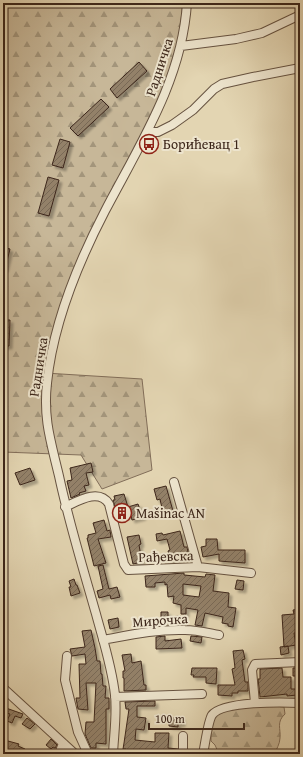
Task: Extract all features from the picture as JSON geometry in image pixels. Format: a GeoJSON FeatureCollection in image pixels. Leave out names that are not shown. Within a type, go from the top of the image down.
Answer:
{"type":"FeatureCollection","features":[{"type":"Feature","properties":{"kind":"street","name":"Радничка"},"geometry":{"type":"LineString","coordinates":[[113,754],[115,697],[112,673],[65,507],[46,417],[47,385],[53,346],[64,307],[92,238],[148,132],[164,98],[181,46],[186,3]]}},
{"type":"Feature","properties":{"kind":"street"},"geometry":{"type":"LineString","coordinates":[[181,46],[236,39],[262,32],[300,15]]}},
{"type":"Feature","properties":{"kind":"street"},"geometry":{"type":"LineString","coordinates":[[148,132],[158,132],[172,125],[193,110],[214,89],[222,84],[300,68]]}},
{"type":"Feature","properties":{"kind":"street"},"geometry":{"type":"LineString","coordinates":[[174,482],[198,567]]}},
{"type":"Feature","properties":{"kind":"street","name":"Рађевска"},"geometry":{"type":"LineString","coordinates":[[65,507],[94,496],[103,497],[109,504],[124,564],[128,570],[198,567],[251,573]]}},
{"type":"Feature","properties":{"kind":"street","name":"Мирочка"},"geometry":{"type":"LineString","coordinates":[[103,640],[142,633],[173,630],[190,630],[219,635]]}},
{"type":"Feature","properties":{"kind":"street"},"geometry":{"type":"LineString","coordinates":[[67,656],[65,680],[70,704],[78,732],[88,754]]}},
{"type":"Feature","properties":{"kind":"street"},"geometry":{"type":"LineString","coordinates":[[254,703],[252,670],[255,664],[300,662]]}},
{"type":"Feature","properties":{"kind":"street"},"geometry":{"type":"LineString","coordinates":[[3,688],[74,754]]}},
{"type":"Feature","properties":{"kind":"street"},"geometry":{"type":"LineString","coordinates":[[115,697],[202,694]]}},
{"type":"Feature","properties":{"kind":"street"},"geometry":{"type":"LineString","coordinates":[[203,754],[211,716],[214,712],[224,708],[254,703],[300,703]]}},
{"type":"Feature","properties":{"kind":"street"},"geometry":{"type":"LineString","coordinates":[[182,754],[183,736]]}},
{"type":"Feature","properties":{"kind":"street"},"geometry":{"type":"LineString","coordinates":[[60,754],[63,743]]}},
{"type":"Feature","properties":{"kind":"street"},"geometry":{"type":"LineString","coordinates":[[92,754],[97,754]]}},
{"type":"Feature","properties":{"kind":"green space"},"geometry":{"type":"Polygon","coordinates":[[[3,3],[183,3],[178,46],[161,98],[94,228],[45,373],[142,379],[152,470],[102,489],[81,455],[3,452],[3,3]]]}},
{"type":"Feature","properties":{"kind":"green space"},"geometry":{"type":"Polygon","coordinates":[[[260,705],[284,707],[285,714],[280,723],[280,740],[275,754],[219,754],[215,745],[211,741],[214,718],[220,712],[260,705]]]}},
{"type":"Feature","properties":{"kind":"building"},"geometry":{"type":"Polygon","coordinates":[[[139,62],[147,71],[117,98],[110,89],[139,62]]]}},
{"type":"Feature","properties":{"kind":"building"},"geometry":{"type":"Polygon","coordinates":[[[101,99],[109,107],[78,136],[70,128],[101,99]]]}},
{"type":"Feature","properties":{"kind":"building"},"geometry":{"type":"Polygon","coordinates":[[[60,139],[70,142],[63,168],[52,165],[60,139]]]}},
{"type":"Feature","properties":{"kind":"building"},"geometry":{"type":"Polygon","coordinates":[[[48,177],[59,180],[49,216],[38,213],[48,177]]]}},
{"type":"Feature","properties":{"kind":"building"},"geometry":{"type":"Polygon","coordinates":[[[3,247],[10,249],[5,269],[3,269],[3,247]]]}},
{"type":"Feature","properties":{"kind":"building"},"geometry":{"type":"Polygon","coordinates":[[[3,320],[10,320],[9,346],[3,346],[3,320]]]}},
{"type":"Feature","properties":{"kind":"building"},"geometry":{"type":"Polygon","coordinates":[[[91,463],[93,472],[86,473],[89,485],[84,486],[86,491],[71,498],[67,481],[72,480],[70,468],[91,463]]]}},
{"type":"Feature","properties":{"kind":"building"},"geometry":{"type":"Polygon","coordinates":[[[30,468],[35,480],[20,485],[15,473],[30,468]]]}},
{"type":"Feature","properties":{"kind":"building"},"geometry":{"type":"Polygon","coordinates":[[[166,486],[173,511],[163,513],[160,499],[157,500],[154,489],[166,486]]]}},
{"type":"Feature","properties":{"kind":"building"},"geometry":{"type":"Polygon","coordinates":[[[124,494],[128,507],[138,504],[143,517],[132,520],[131,516],[130,517],[129,515],[118,518],[113,500],[115,500],[114,496],[124,494]]]}},
{"type":"Feature","properties":{"kind":"building"},"geometry":{"type":"Polygon","coordinates":[[[104,520],[107,531],[110,530],[111,537],[98,539],[106,563],[94,566],[87,538],[88,535],[96,533],[93,523],[104,520]]]}},
{"type":"Feature","properties":{"kind":"building"},"geometry":{"type":"Polygon","coordinates":[[[180,531],[184,547],[187,547],[189,557],[171,561],[168,559],[167,555],[169,554],[168,551],[170,550],[167,539],[157,541],[156,534],[162,533],[163,535],[180,531]]]}},
{"type":"Feature","properties":{"kind":"building"},"geometry":{"type":"Polygon","coordinates":[[[139,535],[142,562],[133,564],[127,537],[139,535]]]}},
{"type":"Feature","properties":{"kind":"building"},"geometry":{"type":"Polygon","coordinates":[[[206,539],[217,539],[218,550],[245,550],[245,563],[219,561],[219,554],[203,557],[201,547],[206,546],[206,539]]]}},
{"type":"Feature","properties":{"kind":"building"},"geometry":{"type":"Polygon","coordinates":[[[103,565],[109,589],[117,587],[120,597],[111,599],[110,595],[99,598],[97,591],[103,589],[98,566],[103,565]]]}},
{"type":"Feature","properties":{"kind":"building"},"geometry":{"type":"Polygon","coordinates":[[[184,573],[184,575],[205,577],[206,574],[215,575],[213,591],[229,593],[228,607],[236,608],[233,627],[222,623],[223,617],[205,613],[202,626],[195,625],[198,610],[186,608],[186,614],[181,614],[181,605],[173,603],[174,596],[168,597],[167,584],[165,585],[165,582],[155,583],[155,587],[146,587],[145,576],[184,573]],[[183,584],[183,595],[199,597],[201,586],[183,584]]]}},
{"type":"Feature","properties":{"kind":"building"},"geometry":{"type":"Polygon","coordinates":[[[74,579],[80,593],[71,596],[69,581],[74,579]]]}},
{"type":"Feature","properties":{"kind":"building"},"geometry":{"type":"Polygon","coordinates":[[[237,580],[244,581],[243,590],[235,589],[237,580]]]}},
{"type":"Feature","properties":{"kind":"building"},"geometry":{"type":"Polygon","coordinates":[[[300,609],[300,633],[294,633],[296,645],[284,647],[282,615],[294,614],[293,610],[300,609]]]}},
{"type":"Feature","properties":{"kind":"building"},"geometry":{"type":"Polygon","coordinates":[[[161,612],[168,612],[168,617],[181,616],[182,624],[174,624],[174,622],[161,622],[161,612]]]}},
{"type":"Feature","properties":{"kind":"building"},"geometry":{"type":"Polygon","coordinates":[[[118,618],[119,627],[110,629],[108,620],[118,618]]]}},
{"type":"Feature","properties":{"kind":"building"},"geometry":{"type":"Polygon","coordinates":[[[91,630],[97,661],[100,661],[103,686],[106,686],[105,698],[109,698],[109,709],[106,709],[106,744],[96,743],[96,748],[91,748],[85,734],[86,722],[94,722],[96,683],[86,683],[88,710],[78,709],[76,698],[80,698],[79,664],[86,664],[85,654],[72,656],[70,649],[85,647],[82,631],[91,630]]]}},
{"type":"Feature","properties":{"kind":"building"},"geometry":{"type":"Polygon","coordinates":[[[165,636],[165,641],[181,639],[182,648],[156,649],[156,637],[165,636]]]}},
{"type":"Feature","properties":{"kind":"building"},"geometry":{"type":"Polygon","coordinates":[[[191,636],[202,637],[201,643],[190,641],[191,636]]]}},
{"type":"Feature","properties":{"kind":"building"},"geometry":{"type":"Polygon","coordinates":[[[288,646],[289,653],[281,655],[280,647],[288,646]]]}},
{"type":"Feature","properties":{"kind":"building"},"geometry":{"type":"Polygon","coordinates":[[[243,650],[245,659],[242,660],[245,682],[248,682],[248,691],[238,691],[238,693],[232,693],[232,696],[218,695],[218,685],[235,685],[232,669],[235,668],[233,651],[243,650]]]}},
{"type":"Feature","properties":{"kind":"building"},"geometry":{"type":"Polygon","coordinates":[[[131,654],[132,663],[141,661],[146,690],[124,691],[123,671],[125,671],[122,655],[131,654]]]}},
{"type":"Feature","properties":{"kind":"building"},"geometry":{"type":"Polygon","coordinates":[[[192,668],[217,668],[216,684],[206,683],[206,677],[193,677],[194,675],[191,675],[192,668]]]}},
{"type":"Feature","properties":{"kind":"building"},"geometry":{"type":"Polygon","coordinates":[[[282,668],[283,677],[291,677],[291,689],[297,689],[297,695],[287,696],[287,694],[260,697],[258,679],[260,679],[260,669],[282,668]]]}},
{"type":"Feature","properties":{"kind":"building"},"geometry":{"type":"Polygon","coordinates":[[[293,668],[300,668],[300,676],[293,676],[293,668]]]}},
{"type":"Feature","properties":{"kind":"building"},"geometry":{"type":"Polygon","coordinates":[[[155,701],[155,706],[137,706],[137,717],[146,718],[144,730],[136,729],[135,740],[155,742],[155,733],[169,733],[168,748],[178,749],[178,754],[126,754],[126,749],[123,749],[129,709],[126,709],[125,702],[155,701]]]}},
{"type":"Feature","properties":{"kind":"building"},"geometry":{"type":"Polygon","coordinates":[[[3,707],[23,714],[21,718],[15,716],[12,723],[7,721],[10,714],[3,712],[3,707]]]}},
{"type":"Feature","properties":{"kind":"building"},"geometry":{"type":"Polygon","coordinates":[[[27,718],[35,724],[30,729],[22,724],[27,718]]]}},
{"type":"Feature","properties":{"kind":"building"},"geometry":{"type":"Polygon","coordinates":[[[169,718],[182,718],[182,724],[178,723],[178,727],[169,726],[169,718]]]}},
{"type":"Feature","properties":{"kind":"building"},"geometry":{"type":"Polygon","coordinates":[[[51,739],[57,745],[55,748],[53,747],[51,749],[46,745],[51,739]]]}},
{"type":"Feature","properties":{"kind":"building"},"geometry":{"type":"Polygon","coordinates":[[[8,741],[19,744],[18,746],[25,749],[23,754],[3,754],[3,747],[8,741]]]}},
{"type":"Feature","properties":{"kind":"place","name":"Борићевац 1"},"geometry":{"type":"Point","coordinates":[149,144]}},
{"type":"Feature","properties":{"kind":"place","name":"Mašinac AN"},"geometry":{"type":"Point","coordinates":[122,513]}}]}
